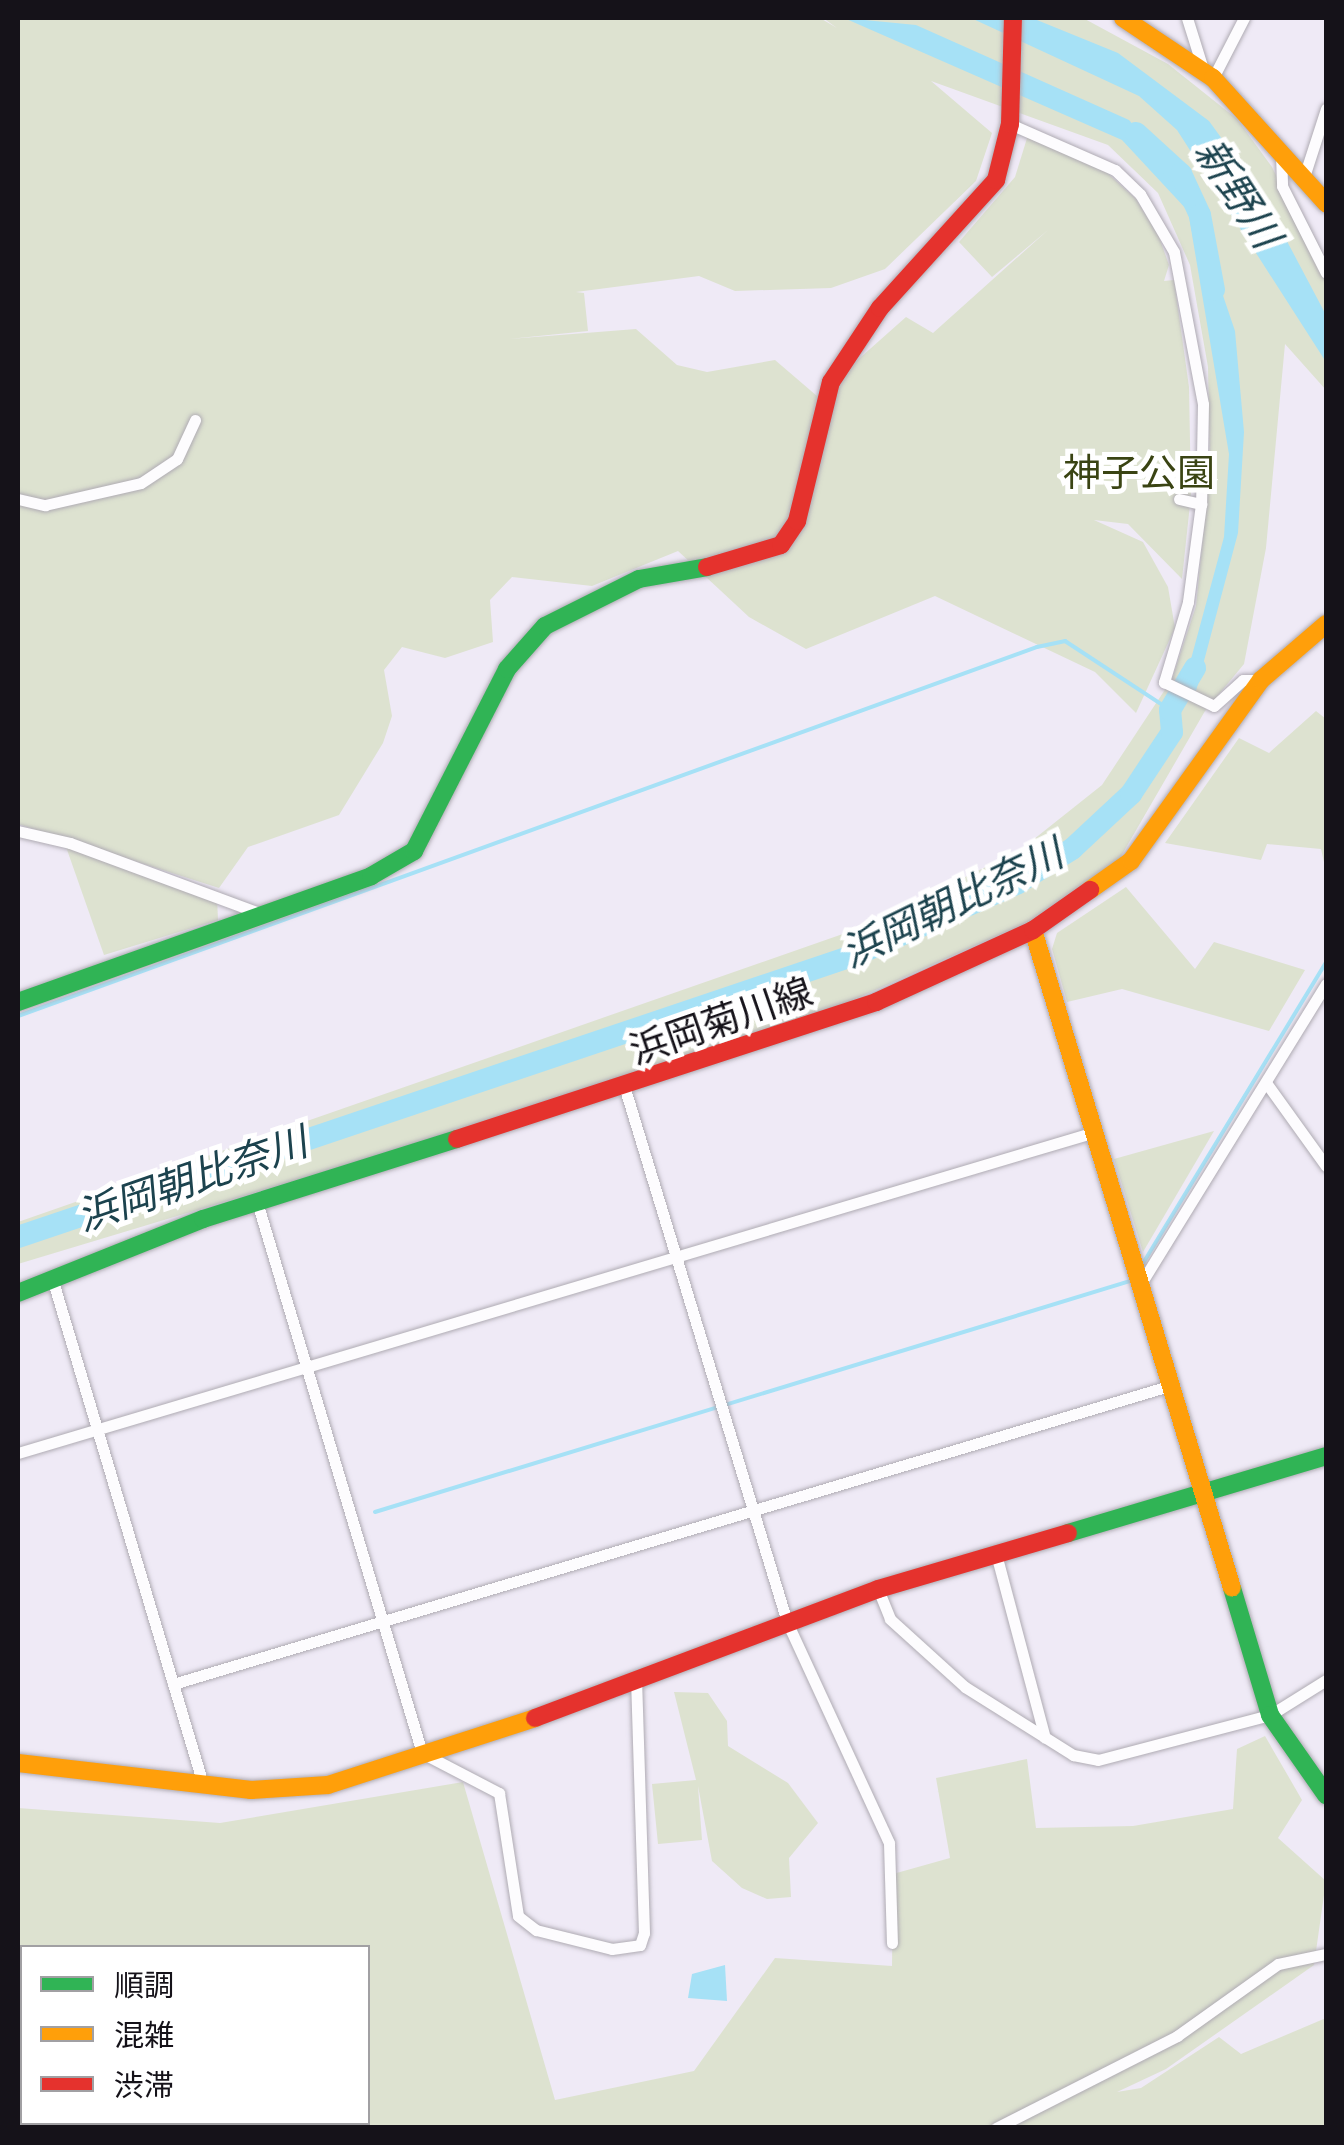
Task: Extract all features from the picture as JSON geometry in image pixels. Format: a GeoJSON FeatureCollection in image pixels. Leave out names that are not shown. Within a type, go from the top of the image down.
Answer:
{"type":"FeatureCollection","features":[{"type":"Feature","properties":{"kind":"street"},"geometry":{"type":"LineString","coordinates":[[18,1002],[371,876],[414,851],[507,669],[560,615],[639,579],[732,564],[781,545],[796,521],[831,382],[880,308],[996,180],[1010,119],[1013,18]]}},
{"type":"Feature","properties":{"kind":"street"},"geometry":{"type":"LineString","coordinates":[[1123,18],[1208,74],[1326,203]]}},
{"type":"Feature","properties":{"kind":"street"},"geometry":{"type":"LineString","coordinates":[[1187,18],[1208,74]]}},
{"type":"Feature","properties":{"kind":"street"},"geometry":{"type":"LineString","coordinates":[[1208,74],[1244,18]]}},
{"type":"Feature","properties":{"kind":"street"},"geometry":{"type":"LineString","coordinates":[[1303,180],[1326,109]]}},
{"type":"Feature","properties":{"kind":"street"},"geometry":{"type":"LineString","coordinates":[[1010,119],[1100,159],[1140,194],[1166,236],[1202,404],[1201,504],[1188,602],[1164,682],[1214,706],[1243,680],[1262,680]]}},
{"type":"Feature","properties":{"kind":"street"},"geometry":{"type":"LineString","coordinates":[[1281,154],[1282,186],[1326,273]]}},
{"type":"Feature","properties":{"kind":"street"},"geometry":{"type":"LineString","coordinates":[[18,499],[44,505],[140,484],[177,459],[195,420]]}},
{"type":"Feature","properties":{"kind":"street"},"geometry":{"type":"LineString","coordinates":[[1179,499],[1201,504]]}},
{"type":"Feature","properties":{"kind":"street","name":"浜岡菊川線"},"geometry":{"type":"LineString","coordinates":[[18,1293],[256,1202],[625,1088],[876,1002],[1033,930],[1131,861],[1262,680],[1326,624]]}},
{"type":"Feature","properties":{"kind":"street"},"geometry":{"type":"LineString","coordinates":[[18,832],[70,843],[262,914]]}},
{"type":"Feature","properties":{"kind":"street"},"geometry":{"type":"LineString","coordinates":[[1033,930],[1270,1714],[1326,1795]]}},
{"type":"Feature","properties":{"kind":"street"},"geometry":{"type":"LineString","coordinates":[[1140,1286],[1326,984]]}},
{"type":"Feature","properties":{"kind":"street"},"geometry":{"type":"LineString","coordinates":[[1267,1084],[1326,1166]]}},
{"type":"Feature","properties":{"kind":"street"},"geometry":{"type":"LineString","coordinates":[[625,1088],[787,1622],[889,1843],[892,1943]]}},
{"type":"Feature","properties":{"kind":"street"},"geometry":{"type":"LineString","coordinates":[[18,1453],[1095,1132]]}},
{"type":"Feature","properties":{"kind":"street"},"geometry":{"type":"LineString","coordinates":[[256,1202],[422,1753],[499,1794],[518,1916],[536,1930],[595,1945],[640,1946],[646,1848],[636,1685]]}},
{"type":"Feature","properties":{"kind":"street"},"geometry":{"type":"LineString","coordinates":[[52,1278],[202,1781]]}},
{"type":"Feature","properties":{"kind":"street"},"geometry":{"type":"LineString","coordinates":[[173,1684],[1169,1386]]}},
{"type":"Feature","properties":{"kind":"street"},"geometry":{"type":"LineString","coordinates":[[18,1764],[202,1781],[251,1790],[328,1785],[636,1685],[787,1622],[878,1590],[1326,1456]]}},
{"type":"Feature","properties":{"kind":"street"},"geometry":{"type":"LineString","coordinates":[[996,1554],[1045,1738]]}},
{"type":"Feature","properties":{"kind":"street"},"geometry":{"type":"LineString","coordinates":[[878,1590],[890,1619],[953,1676],[1045,1738],[1098,1760],[1270,1714],[1326,1680]]}},
{"type":"Feature","properties":{"kind":"street"},"geometry":{"type":"LineString","coordinates":[[996,2128],[1146,2054],[1278,1964],[1326,1954]]}},
{"type":"Feature","properties":{"kind":"green space","name":"神子公園"},"geometry":{"type":"Polygon","coordinates":[[[18,18],[820,18],[837,28],[823,18],[1083,18],[1168,64],[1237,119],[1272,167],[1326,277],[1326,390],[1285,344],[1266,548],[1244,664],[1205,711],[1120,858],[1028,922],[837,1007],[644,1075],[18,1264],[18,1222],[857,929],[1019,851],[1102,785],[1172,679],[1196,606],[1210,468],[1208,367],[1190,265],[1158,193],[1108,145],[931,81],[992,133],[976,181],[885,269],[831,288],[735,291],[699,276],[576,292],[584,293],[588,331],[509,339],[636,329],[677,365],[707,372],[775,360],[817,396],[906,317],[933,333],[1048,230],[992,277],[959,242],[1015,177],[1028,135],[1092,159],[1136,199],[1159,237],[1169,265],[1164,281],[1174,280],[1189,387],[1191,495],[1182,579],[1128,524],[1094,520],[1143,542],[1168,587],[1175,628],[1136,713],[1095,672],[935,596],[806,649],[749,617],[678,551],[592,586],[512,577],[490,600],[493,642],[445,658],[402,647],[384,670],[392,716],[383,743],[339,815],[248,847],[219,888],[18,824],[18,18]]]}},
{"type":"Feature","properties":{"kind":"green space"},"geometry":{"type":"Polygon","coordinates":[[[1316,711],[1326,719],[1326,871],[1321,849],[1267,844],[1261,860],[1165,843],[1239,738],[1269,753],[1316,711]]]}},
{"type":"Feature","properties":{"kind":"green space"},"geometry":{"type":"Polygon","coordinates":[[[65,844],[217,897],[218,920],[104,955],[65,844]]]}},
{"type":"Feature","properties":{"kind":"green space"},"geometry":{"type":"Polygon","coordinates":[[[1126,887],[1195,969],[1214,942],[1305,970],[1269,1031],[1122,989],[1067,1002],[1052,949],[1057,933],[1126,887]]]}},
{"type":"Feature","properties":{"kind":"green space"},"geometry":{"type":"Polygon","coordinates":[[[1214,1131],[1143,1252],[1114,1159],[1214,1131]]]}},
{"type":"Feature","properties":{"kind":"green space"},"geometry":{"type":"Polygon","coordinates":[[[674,1692],[708,1693],[727,1721],[728,1746],[788,1783],[818,1823],[789,1858],[791,1897],[767,1899],[742,1888],[712,1861],[698,1786],[702,1840],[658,1844],[652,1784],[696,1780],[674,1692]]]}},
{"type":"Feature","properties":{"kind":"green space"},"geometry":{"type":"Polygon","coordinates":[[[1265,1736],[1302,1800],[1278,1838],[1326,1881],[1314,1965],[1166,2069],[1117,2092],[1141,2088],[1219,2037],[1241,2054],[1326,2018],[1326,2127],[18,2127],[18,1808],[220,1823],[463,1782],[555,2100],[694,2071],[775,1958],[892,1966],[893,1874],[950,1858],[936,1778],[1027,1759],[1036,1828],[1133,1826],[1233,1809],[1237,1749],[1265,1736]]]}},
{"type":"Feature","properties":{"kind":"water"},"geometry":{"type":"Polygon","coordinates":[[[844,18],[916,25],[1129,120],[1186,186],[1235,331],[1244,432],[1238,533],[1196,691],[1184,685],[1224,537],[1229,454],[1188,211],[1122,140],[844,18]]]}},
{"type":"Feature","properties":{"kind":"water","name":"新野川"},"geometry":{"type":"Polygon","coordinates":[[[971,18],[1032,18],[1118,53],[1209,121],[1262,194],[1326,315],[1326,362],[1177,130],[1139,96],[971,18]]]}},
{"type":"Feature","properties":{"kind":"water"},"geometry":{"type":"Polygon","coordinates":[[[725,1965],[727,2001],[688,1998],[692,1974],[725,1965]]]}},
{"type":"Feature","properties":{"kind":"waterway","name":"浜岡朝比奈川"},"geometry":{"type":"LineString","coordinates":[[1136,133],[1181,174],[1200,215],[1214,290]]}},
{"type":"Feature","properties":{"kind":"waterway"},"geometry":{"type":"LineString","coordinates":[[18,1016],[1037,647],[1065,641],[1170,710]]}},
{"type":"Feature","properties":{"kind":"waterway","name":"浜岡朝比奈川"},"geometry":{"type":"LineString","coordinates":[[18,1237],[858,954],[1018,883],[1072,849],[1131,794],[1172,732],[1170,710],[1195,668]]}},
{"type":"Feature","properties":{"kind":"waterway"},"geometry":{"type":"LineString","coordinates":[[1142,1265],[1326,962]]}},
{"type":"Feature","properties":{"kind":"waterway"},"geometry":{"type":"LineString","coordinates":[[375,1512],[1130,1281]]}},
{"type":"Feature","properties":{"kind":"traffic: fast"},"geometry":{"type":"LineString","coordinates":[[18,1002],[371,876],[414,851],[507,669],[545,626],[639,579],[707,567]]}},
{"type":"Feature","properties":{"kind":"traffic: fast"},"geometry":{"type":"LineString","coordinates":[[18,1293],[203,1219],[457,1139]]}},
{"type":"Feature","properties":{"kind":"traffic: fast"},"geometry":{"type":"LineString","coordinates":[[1068,1533],[1326,1456]]}},
{"type":"Feature","properties":{"kind":"traffic: fast"},"geometry":{"type":"LineString","coordinates":[[1232,1588],[1270,1715],[1326,1795]]}},
{"type":"Feature","properties":{"kind":"traffic: slow"},"geometry":{"type":"LineString","coordinates":[[1123,18],[1213,78],[1326,203]]}},
{"type":"Feature","properties":{"kind":"traffic: slow"},"geometry":{"type":"LineString","coordinates":[[1090,890],[1131,861],[1261,680],[1326,624]]}},
{"type":"Feature","properties":{"kind":"traffic: slow"},"geometry":{"type":"LineString","coordinates":[[1033,930],[1232,1588]]}},
{"type":"Feature","properties":{"kind":"traffic: slow"},"geometry":{"type":"LineString","coordinates":[[18,1763],[251,1790],[328,1785],[535,1718]]}},
{"type":"Feature","properties":{"kind":"traffic: jam"},"geometry":{"type":"LineString","coordinates":[[707,567],[781,545],[797,521],[831,382],[880,308],[996,180],[1010,124],[1013,18]]}},
{"type":"Feature","properties":{"kind":"traffic: jam"},"geometry":{"type":"LineString","coordinates":[[457,1139],[876,1002],[1033,930],[1090,890]]}},
{"type":"Feature","properties":{"kind":"traffic: jam"},"geometry":{"type":"LineString","coordinates":[[535,1718],[878,1589],[1068,1533]]}}]}
